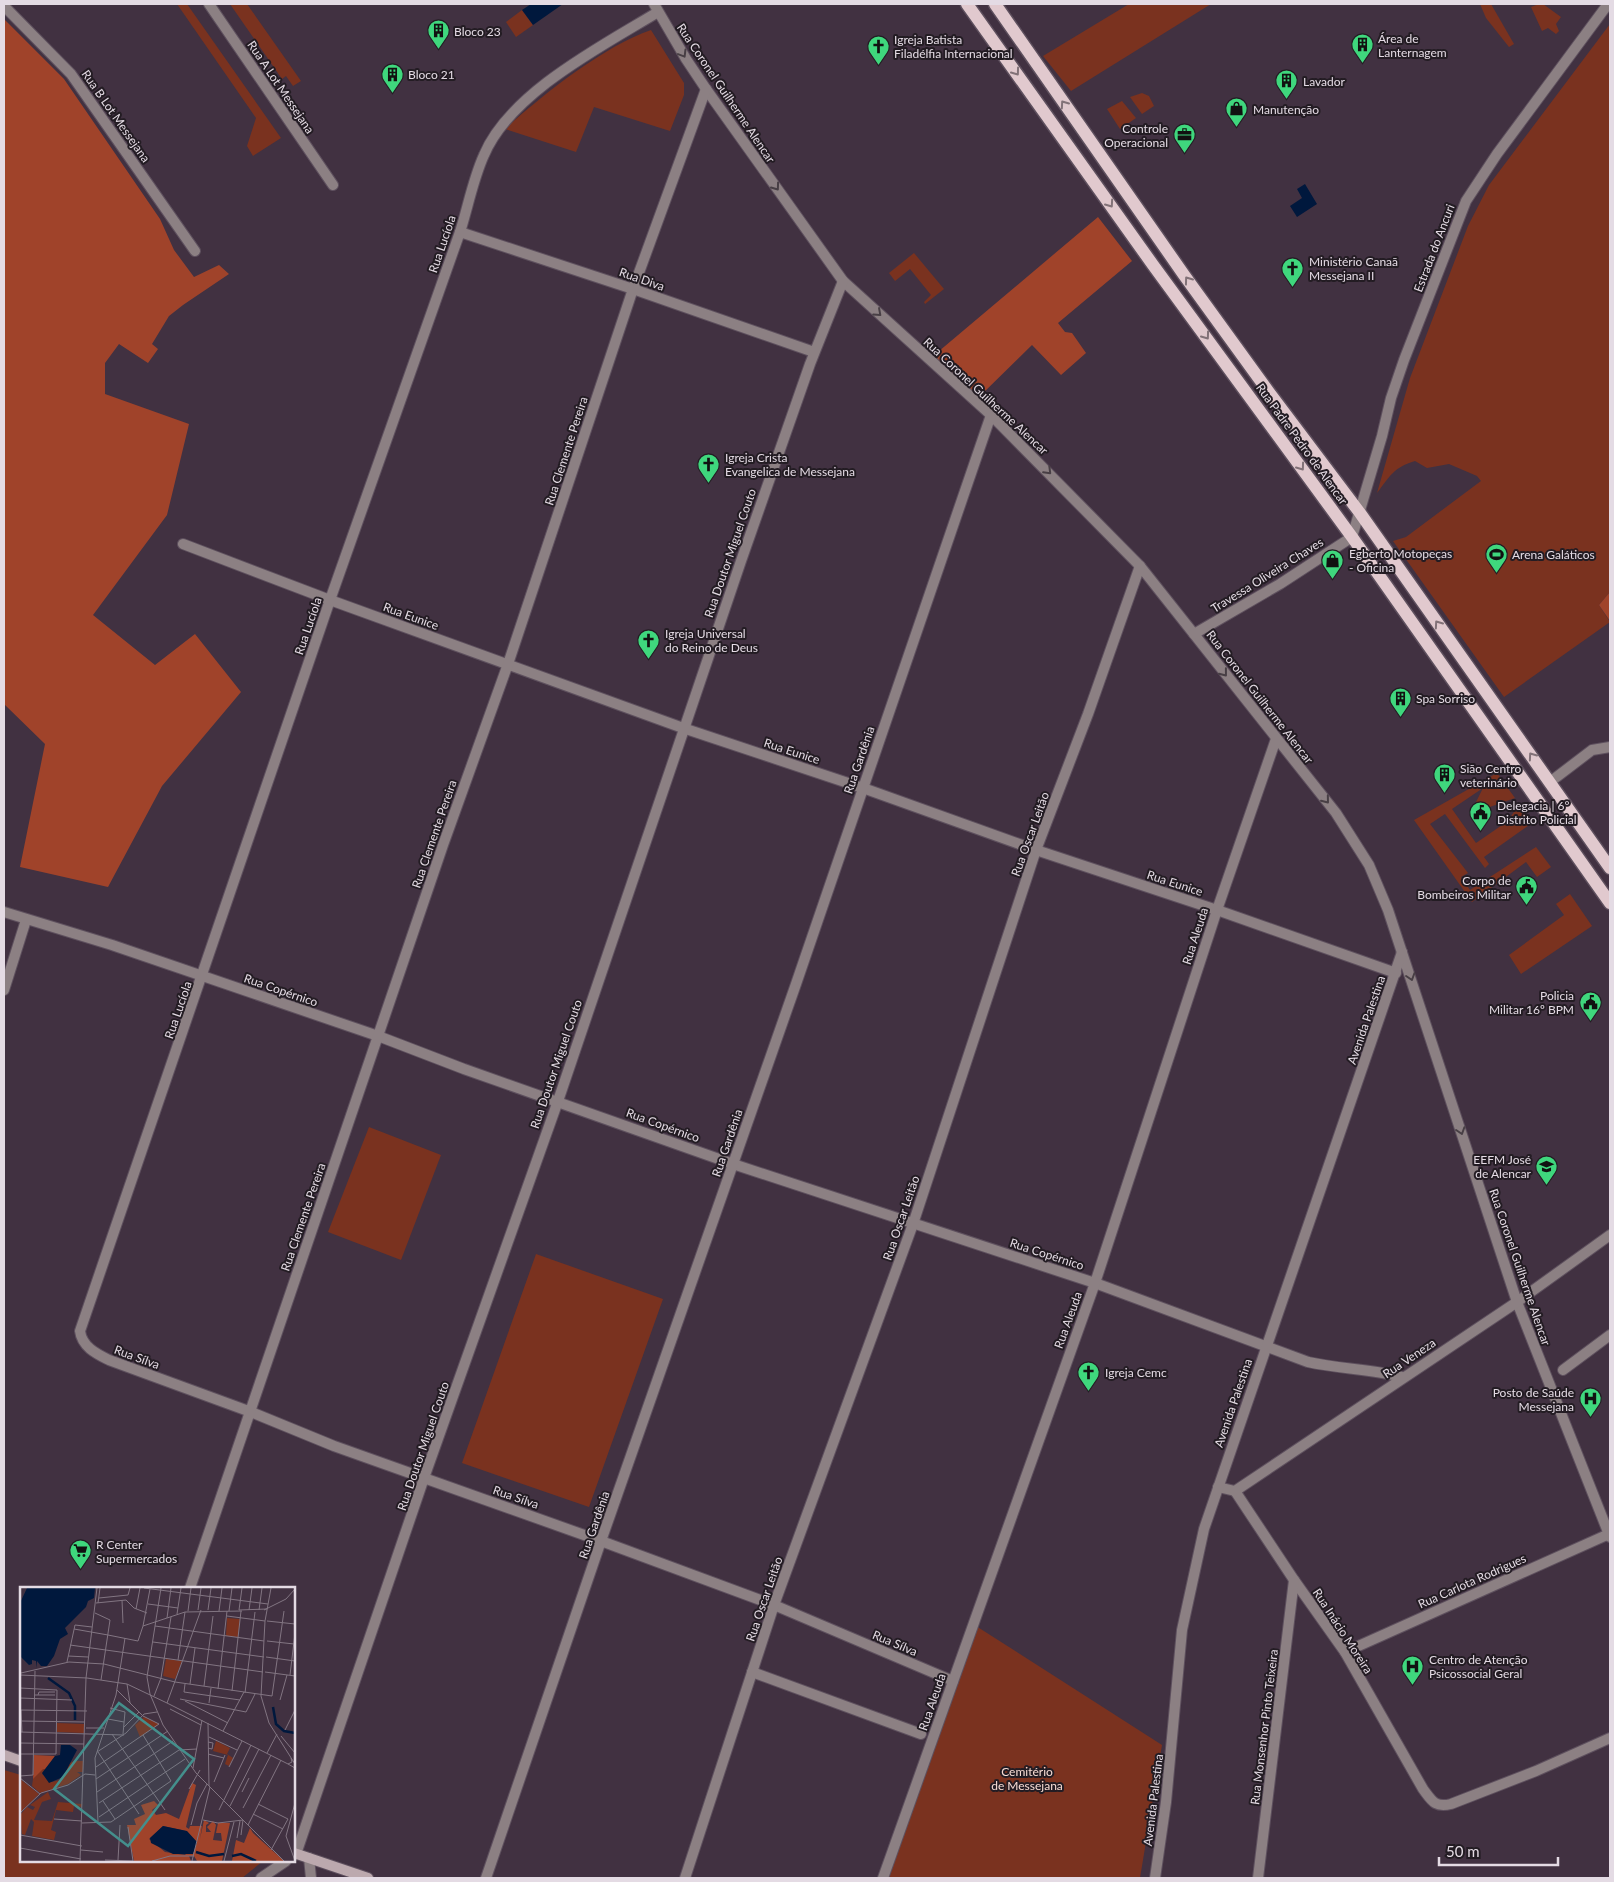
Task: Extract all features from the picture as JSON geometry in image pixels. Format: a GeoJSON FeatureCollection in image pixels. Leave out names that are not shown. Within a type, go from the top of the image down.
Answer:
{"type":"FeatureCollection","features":[{"type":"Feature","properties":{"kind":"main road","name":"Rua Padre Pedro de Alencar"},"geometry":{"type":"LineString","coordinates":[[967,4],[1153,265],[1352,537],[1610,904]]}},
{"type":"Feature","properties":{"kind":"main road","name":"Rua Padre Pedro de Alencar"},"geometry":{"type":"LineString","coordinates":[[995,4],[1210,311],[1360,514],[1610,868]]}},
{"type":"Feature","properties":{"kind":"main road"},"geometry":{"type":"LineString","coordinates":[[1064,140],[1081,128]]}},
{"type":"Feature","properties":{"kind":"main road"},"geometry":{"type":"LineString","coordinates":[[1570,845],[1586,833]]}},
{"type":"Feature","properties":{"kind":"street","name":"Rua A Lot Messejana"},"geometry":{"type":"LineString","coordinates":[[209,4],[333,184]]}},
{"type":"Feature","properties":{"kind":"street","name":"Estrada do Ancuri"},"geometry":{"type":"LineString","coordinates":[[1352,537],[1391,398],[1466,201],[1497,154],[1608,4]]}},
{"type":"Feature","properties":{"kind":"street","name":"Rua B Lot Messejana"},"geometry":{"type":"LineString","coordinates":[[4,6],[71,74],[195,251]]}},
{"type":"Feature","properties":{"kind":"street","name":"Rua Coronel Guilherme Alencar"},"geometry":{"type":"LineString","coordinates":[[656,8],[706,89],[843,281],[991,414],[1140,566],[1336,812],[1369,865],[1402,951],[1517,1302],[1610,1536]]}},
{"type":"Feature","properties":{"kind":"street","name":"Rua Lucíola"},"geometry":{"type":"LineString","coordinates":[[80,1331],[203,976],[330,600],[460,232],[484,155],[498,131],[513,111],[566,68],[656,8]]}},
{"type":"Feature","properties":{"kind":"street","name":"Rua Clemente Pereira"},"geometry":{"type":"LineString","coordinates":[[190,1587],[443,845],[508,664],[633,289],[706,89]]}},
{"type":"Feature","properties":{"kind":"street","name":"Rua Diva"},"geometry":{"type":"LineString","coordinates":[[460,232],[633,289],[814,352]]}},
{"type":"Feature","properties":{"kind":"street","name":"Rua Doutor Miguel Couto"},"geometry":{"type":"LineString","coordinates":[[295,1851],[424,1478],[558,1101],[683,728],[814,352],[843,281]]}},
{"type":"Feature","properties":{"kind":"street","name":"Rua Gardênia"},"geometry":{"type":"LineString","coordinates":[[486,1878],[991,414]]}},
{"type":"Feature","properties":{"kind":"street","name":"Travessa Oliveira Chaves"},"geometry":{"type":"LineString","coordinates":[[1194,634],[1280,584],[1352,537]]}},
{"type":"Feature","properties":{"kind":"street","name":"Rua Eunice"},"geometry":{"type":"LineString","coordinates":[[183,544],[330,600],[683,728],[863,788],[1036,850],[1217,910],[1396,973]]}},
{"type":"Feature","properties":{"kind":"street","name":"Rua Oscar Leitão"},"geometry":{"type":"LineString","coordinates":[[685,1878],[774,1605],[913,1224],[1036,850],[1088,714],[1140,566]]}},
{"type":"Feature","properties":{"kind":"street","name":"Rua Aleuda"},"geometry":{"type":"LineString","coordinates":[[883,1878],[1095,1283],[1217,910],[1276,739]]}},
{"type":"Feature","properties":{"kind":"street"},"geometry":{"type":"LineString","coordinates":[[1550,782],[1592,750],[1610,747]]}},
{"type":"Feature","properties":{"kind":"street","name":"Rua Copérnico"},"geometry":{"type":"LineString","coordinates":[[4,912],[112,945],[378,1036],[733,1164],[1095,1283],[1308,1362],[1332,1368],[1386,1373],[1402,1377]]}},
{"type":"Feature","properties":{"kind":"street"},"geometry":{"type":"LineString","coordinates":[[4,990],[26,920]]}},
{"type":"Feature","properties":{"kind":"street","name":"Avenida Palestina"},"geometry":{"type":"LineString","coordinates":[[1156,1878],[1166,1802],[1182,1630],[1204,1529],[1402,951]]}},
{"type":"Feature","properties":{"kind":"street","name":"Rua Veneza"},"geometry":{"type":"LineString","coordinates":[[1235,1491],[1402,1377],[1517,1302],[1610,1235]]}},
{"type":"Feature","properties":{"kind":"street","name":"Rua Sílva"},"geometry":{"type":"LineString","coordinates":[[80,1331],[83,1340],[90,1350],[109,1360],[251,1412],[334,1446],[602,1541],[774,1605],[953,1681]]}},
{"type":"Feature","properties":{"kind":"street"},"geometry":{"type":"LineString","coordinates":[[1563,1370],[1610,1335]]}},
{"type":"Feature","properties":{"kind":"street"},"geometry":{"type":"LineString","coordinates":[[1218,1487],[1235,1491]]}},
{"type":"Feature","properties":{"kind":"street","name":"Rua Inácio Moreira"},"geometry":{"type":"LineString","coordinates":[[1235,1491],[1345,1652],[1423,1789],[1433,1803],[1443,1806],[1451,1804],[1536,1771],[1610,1738]]}},
{"type":"Feature","properties":{"kind":"street","name":"Rua Carlota Rodrigues"},"geometry":{"type":"LineString","coordinates":[[1345,1652],[1610,1536]]}},
{"type":"Feature","properties":{"kind":"street","name":"Rua Monsenhor Pinto Teixeira"},"geometry":{"type":"LineString","coordinates":[[1258,1878],[1294,1580]]}},
{"type":"Feature","properties":{"kind":"street"},"geometry":{"type":"LineString","coordinates":[[752,1672],[921,1734]]}},
{"type":"Feature","properties":{"kind":"street"},"geometry":{"type":"LineString","coordinates":[[4,1755],[20,1761]]}},
{"type":"Feature","properties":{"kind":"street"},"geometry":{"type":"LineString","coordinates":[[295,1854],[368,1878]]}},
{"type":"Feature","properties":{"kind":"street"},"geometry":{"type":"LineString","coordinates":[[309,1858],[311,1878]]}},
{"type":"Feature","properties":{"kind":"street"},"geometry":{"type":"LineString","coordinates":[[261,1878],[285,1862]]}},
{"type":"Feature","properties":{"kind":"green space"},"geometry":{"type":"Polygon","coordinates":[[[177,4],[187,4],[281,138],[253,156],[247,146],[256,118],[177,4]]]}},
{"type":"Feature","properties":{"kind":"green space"},"geometry":{"type":"Polygon","coordinates":[[[230,4],[247,4],[301,81],[293,86],[286,76],[282,79],[230,4]]]}},
{"type":"Feature","properties":{"kind":"green space"},"geometry":{"type":"Polygon","coordinates":[[[1129,4],[1211,4],[1071,91],[1043,56],[1129,4]]]}},
{"type":"Feature","properties":{"kind":"green space"},"geometry":{"type":"Polygon","coordinates":[[[1480,4],[1491,4],[1514,44],[1509,47],[1486,18],[1480,4]]]}},
{"type":"Feature","properties":{"kind":"green space"},"geometry":{"type":"Polygon","coordinates":[[[1543,4],[1561,17],[1556,24],[1559,31],[1556,34],[1548,28],[1542,31],[1531,7],[1543,4]]]}},
{"type":"Feature","properties":{"kind":"green space"},"geometry":{"type":"Polygon","coordinates":[[[522,10],[533,25],[516,37],[506,22],[522,10]]]}},
{"type":"Feature","properties":{"kind":"green space"},"geometry":{"type":"Polygon","coordinates":[[[1610,24],[1610,592],[1599,605],[1610,622],[1504,697],[1393,541],[1406,537],[1481,481],[1477,476],[1449,464],[1427,468],[1415,461],[1397,469],[1377,493],[1410,378],[1468,226],[1489,185],[1610,24]]]}},
{"type":"Feature","properties":{"kind":"green space"},"geometry":{"type":"Polygon","coordinates":[[[651,30],[684,83],[684,95],[670,131],[594,107],[576,152],[505,129],[537,101],[594,59],[633,37],[651,30]]]}},
{"type":"Feature","properties":{"kind":"green space"},"geometry":{"type":"Polygon","coordinates":[[[1142,93],[1149,96],[1154,106],[1142,114],[1130,97],[1142,93]]]}},
{"type":"Feature","properties":{"kind":"green space"},"geometry":{"type":"Polygon","coordinates":[[[1122,101],[1136,118],[1120,129],[1107,109],[1122,101]]]}},
{"type":"Feature","properties":{"kind":"green space"},"geometry":{"type":"Polygon","coordinates":[[[914,253],[944,289],[925,304],[924,302],[931,295],[910,269],[895,281],[889,273],[914,253]]]}},
{"type":"Feature","properties":{"kind":"green space"},"geometry":{"type":"Polygon","coordinates":[[[1497,773],[1515,798],[1470,814],[1483,788],[1452,809],[1476,843],[1508,821],[1519,804],[1532,823],[1484,857],[1489,864],[1485,868],[1445,814],[1430,824],[1468,873],[1461,877],[1470,890],[1536,847],[1551,867],[1537,877],[1526,862],[1472,902],[1414,820],[1497,773]]]}},
{"type":"Feature","properties":{"kind":"green space"},"geometry":{"type":"Polygon","coordinates":[[[1570,894],[1592,926],[1521,974],[1509,955],[1564,915],[1556,904],[1570,894]]]}},
{"type":"Feature","properties":{"kind":"green space"},"geometry":{"type":"Polygon","coordinates":[[[369,1127],[441,1155],[401,1260],[328,1232],[369,1127]]]}},
{"type":"Feature","properties":{"kind":"green space"},"geometry":{"type":"Polygon","coordinates":[[[536,1254],[663,1299],[589,1507],[462,1463],[536,1254]]]}},
{"type":"Feature","properties":{"kind":"green space","name":"Cemitério de Messejana"},"geometry":{"type":"Polygon","coordinates":[[[976,1626],[1162,1745],[1140,1878],[882,1878],[976,1626]]]}},
{"type":"Feature","properties":{"kind":"green space"},"geometry":{"type":"Polygon","coordinates":[[[4,1770],[20,1775],[20,1862],[262,1862],[242,1878],[4,1878],[4,1770]]]}},
{"type":"Feature","properties":{"kind":"shaded area"},"geometry":{"type":"Polygon","coordinates":[[[4,19],[64,79],[160,219],[174,250],[194,277],[219,265],[229,274],[169,316],[152,344],[158,349],[148,363],[119,344],[105,363],[105,394],[189,424],[167,515],[93,615],[155,665],[195,634],[241,692],[162,786],[108,887],[20,867],[45,744],[4,704],[4,19]]]}},
{"type":"Feature","properties":{"kind":"shaded area"},"geometry":{"type":"Polygon","coordinates":[[[1098,217],[1132,261],[1058,323],[1065,332],[1072,333],[1086,353],[1061,375],[1032,345],[979,397],[932,357],[1098,217]]]}},
{"type":"Feature","properties":{"kind":"shaded area"},"geometry":{"type":"Polygon","coordinates":[[[1610,592],[1610,621],[1599,605],[1610,592]]]}},
{"type":"Feature","properties":{"kind":"water"},"geometry":{"type":"Polygon","coordinates":[[[531,4],[563,4],[533,25],[522,10],[531,4]]]}},
{"type":"Feature","properties":{"kind":"water"},"geometry":{"type":"Polygon","coordinates":[[[1305,184],[1317,204],[1297,217],[1290,206],[1302,198],[1297,189],[1305,184]]]}},
{"type":"Feature","properties":{"kind":"place","name":"Bloco 23"},"geometry":{"type":"Point","coordinates":[438,50]}},
{"type":"Feature","properties":{"kind":"place","name":"Área de Lanternagem"},"geometry":{"type":"Point","coordinates":[1362,64]}},
{"type":"Feature","properties":{"kind":"place","name":"Igreja Batista Filadélfia Internacional"},"geometry":{"type":"Point","coordinates":[878,65]}},
{"type":"Feature","properties":{"kind":"place","name":"Bloco 21"},"geometry":{"type":"Point","coordinates":[392,93]}},
{"type":"Feature","properties":{"kind":"place","name":"Lavador"},"geometry":{"type":"Point","coordinates":[1287,100]}},
{"type":"Feature","properties":{"kind":"place","name":"Manutenção"},"geometry":{"type":"Point","coordinates":[1237,128]}},
{"type":"Feature","properties":{"kind":"place","name":"Controle Operacional"},"geometry":{"type":"Point","coordinates":[1184,154]}},
{"type":"Feature","properties":{"kind":"place","name":"Ministério Canaã Messejana II"},"geometry":{"type":"Point","coordinates":[1293,287]}},
{"type":"Feature","properties":{"kind":"place","name":"Igreja Crista Evangelica de Messejana"},"geometry":{"type":"Point","coordinates":[709,483]}},
{"type":"Feature","properties":{"kind":"place","name":"Arena Galáticos"},"geometry":{"type":"Point","coordinates":[1496,573]}},
{"type":"Feature","properties":{"kind":"place","name":"Egberto Motopeças - Oficina"},"geometry":{"type":"Point","coordinates":[1333,579]}},
{"type":"Feature","properties":{"kind":"place","name":"Igreja Universal do Reino de Deus"},"geometry":{"type":"Point","coordinates":[649,659]}},
{"type":"Feature","properties":{"kind":"place","name":"Spa Sorriso"},"geometry":{"type":"Point","coordinates":[1400,717]}},
{"type":"Feature","properties":{"kind":"place","name":"Sião Centro veterinário"},"geometry":{"type":"Point","coordinates":[1444,794]}},
{"type":"Feature","properties":{"kind":"place","name":"Delegacia | 6° Distrito Policial"},"geometry":{"type":"Point","coordinates":[1481,831]}},
{"type":"Feature","properties":{"kind":"place","name":"Corpo de Bombeiros Militar"},"geometry":{"type":"Point","coordinates":[1527,906]}},
{"type":"Feature","properties":{"kind":"place","name":"Policia Militar 16º BPM"},"geometry":{"type":"Point","coordinates":[1590,1021]}},
{"type":"Feature","properties":{"kind":"place","name":"EEFM José de Alencar"},"geometry":{"type":"Point","coordinates":[1547,1185]}},
{"type":"Feature","properties":{"kind":"place","name":"Igreja Cemc"},"geometry":{"type":"Point","coordinates":[1089,1391]}},
{"type":"Feature","properties":{"kind":"place","name":"Posto de Saúde Messejana"},"geometry":{"type":"Point","coordinates":[1590,1418]}},
{"type":"Feature","properties":{"kind":"place","name":"R Center Supermercados"},"geometry":{"type":"Point","coordinates":[80,1570]}},
{"type":"Feature","properties":{"kind":"place","name":"Centro de Atenção Psicossocial Geral"},"geometry":{"type":"Point","coordinates":[1413,1685]}}]}
